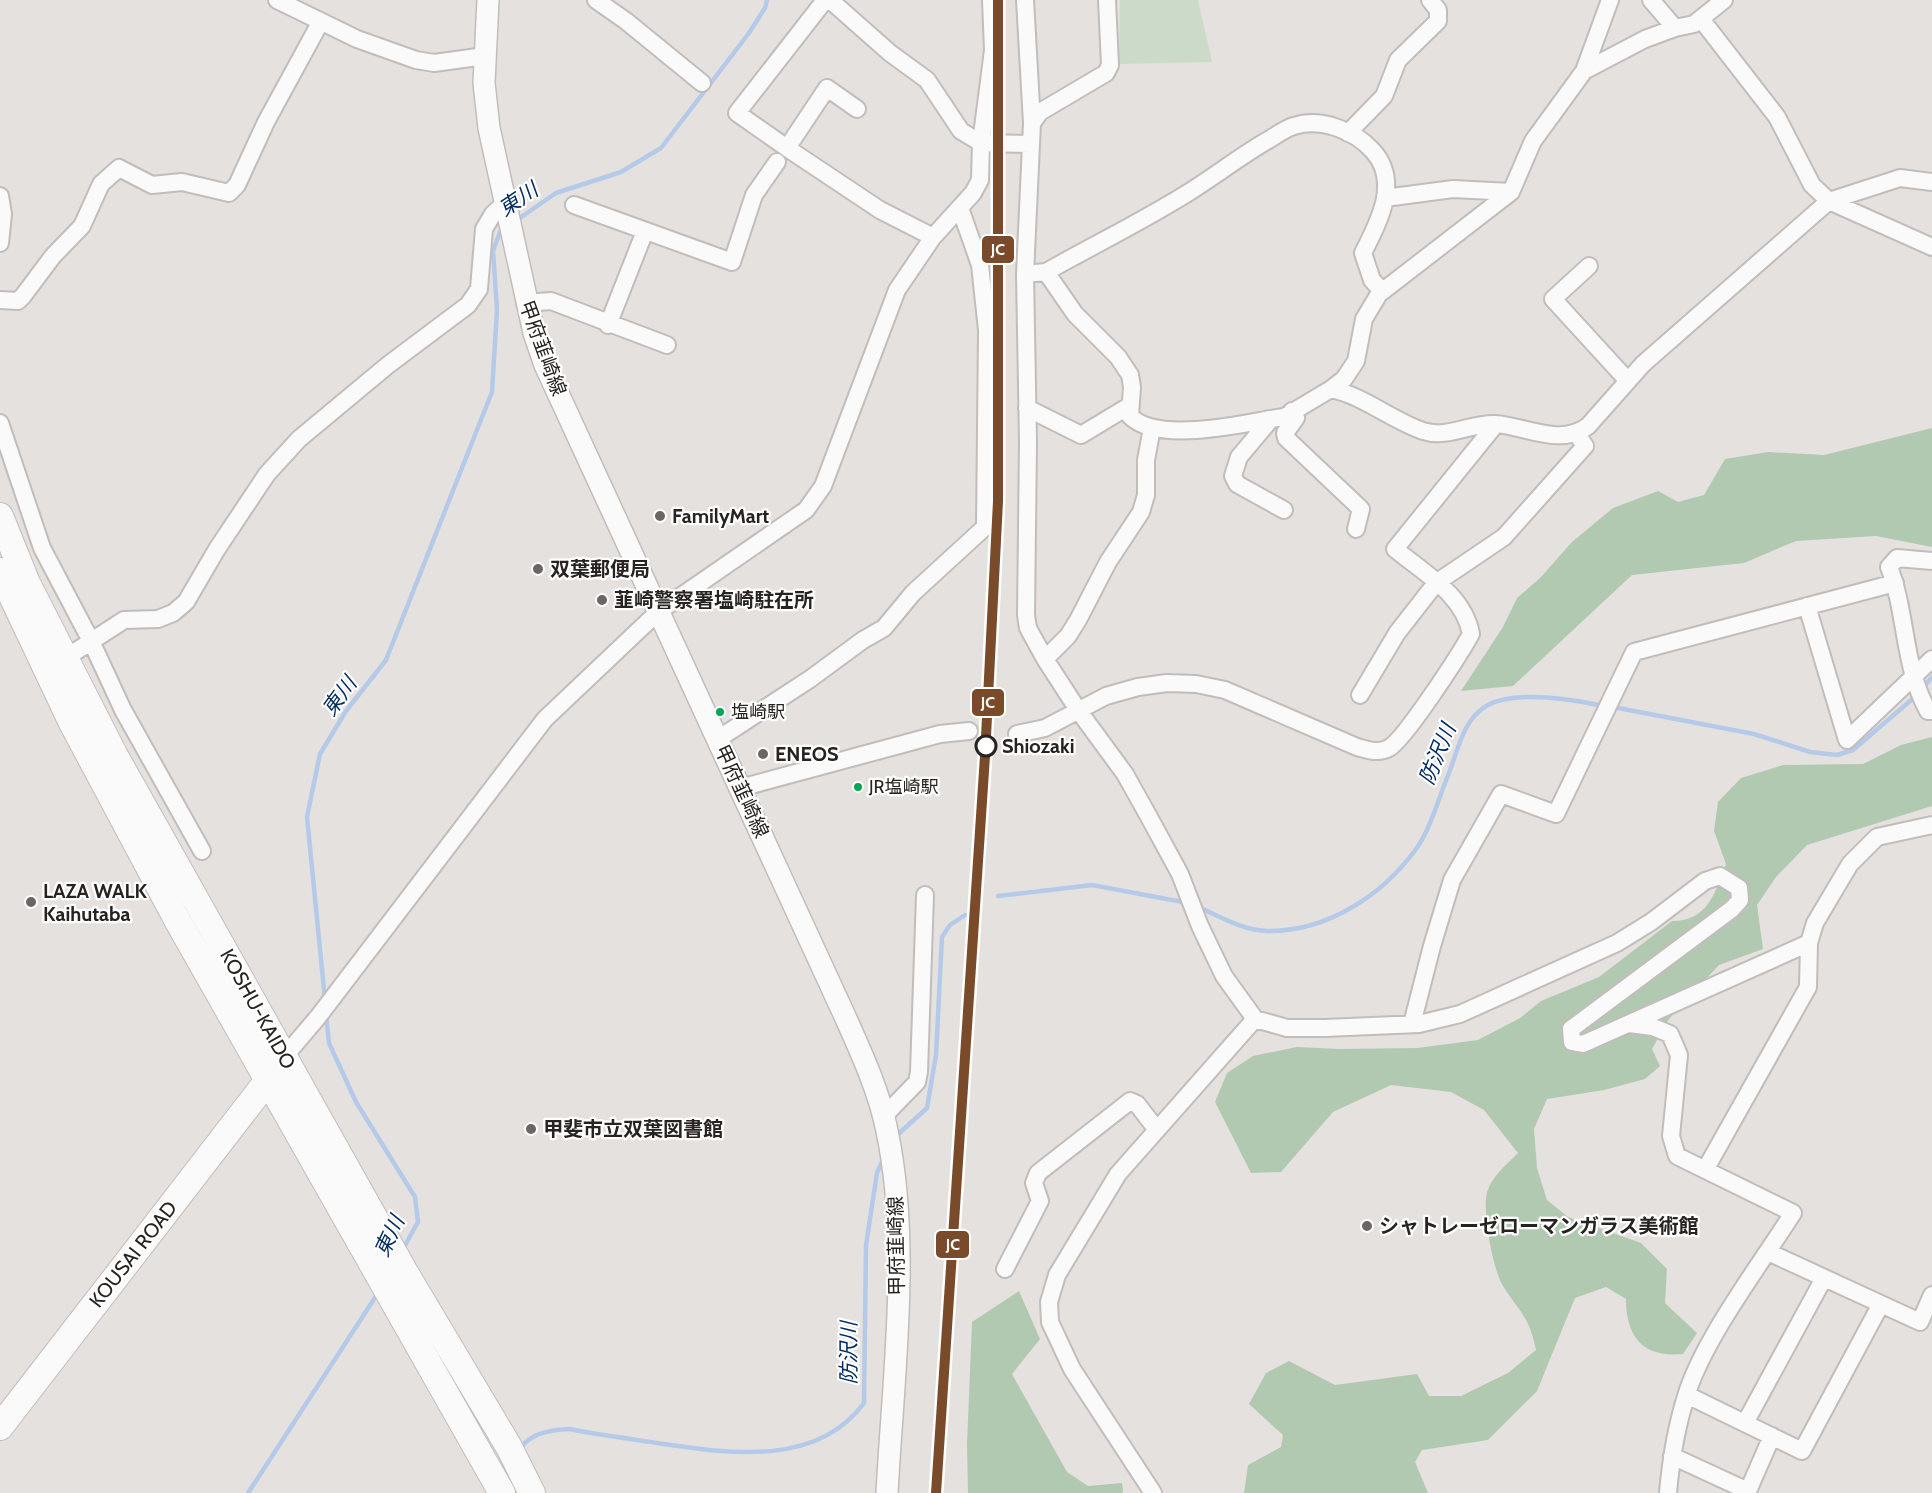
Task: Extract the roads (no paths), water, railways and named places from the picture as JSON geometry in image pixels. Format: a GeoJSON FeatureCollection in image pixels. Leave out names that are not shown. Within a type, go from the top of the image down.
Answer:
{"type":"FeatureCollection","features":[{"type":"Feature","properties":{"kind":"highway","name":"KOSHU-KAIDO"},"geometry":{"type":"LineString","coordinates":[[0,516],[27,583],[114,754],[406,1274],[509,1447],[528,1486]]}},
{"type":"Feature","properties":{"kind":"highway","name":"KOSHU-KAIDO"},"geometry":{"type":"LineString","coordinates":[[0,571],[72,723],[267,1083],[497,1483]]}},
{"type":"Feature","properties":{"kind":"highway"},"geometry":{"type":"LineString","coordinates":[[0,604],[36,675],[72,723]]}},
{"type":"Feature","properties":{"kind":"highway","name":"KOUSAI ROAD"},"geometry":{"type":"LineString","coordinates":[[0,1427],[267,1083],[284,1057]]}},
{"type":"Feature","properties":{"kind":"main road","name":"甲府韮崎線"},"geometry":{"type":"LineString","coordinates":[[488,0],[484,83],[489,128],[525,303],[545,365],[861,1054],[885,1123],[894,1165],[898,1238],[888,1493]]}},
{"type":"Feature","properties":{"kind":"street"},"geometry":{"type":"LineString","coordinates":[[277,0],[320,23],[416,60],[434,63],[485,56]]}},
{"type":"Feature","properties":{"kind":"street"},"geometry":{"type":"LineString","coordinates":[[596,0],[702,83]]}},
{"type":"Feature","properties":{"kind":"street"},"geometry":{"type":"LineString","coordinates":[[825,0],[737,113],[782,155],[933,237]]}},
{"type":"Feature","properties":{"kind":"street"},"geometry":{"type":"LineString","coordinates":[[830,0],[890,53],[927,80],[961,131],[981,143],[1031,144]]}},
{"type":"Feature","properties":{"kind":"street"},"geometry":{"type":"LineString","coordinates":[[284,1057],[318,1017],[545,719],[658,612],[806,510],[815,500],[824,486],[897,290],[933,237],[960,208],[980,180],[981,143],[993,50],[991,0]]}},
{"type":"Feature","properties":{"kind":"street"},"geometry":{"type":"LineString","coordinates":[[1025,0],[1032,123],[1025,274],[1026,615],[1028,628],[1078,710],[1125,774],[1189,894],[1200,926],[1224,976],[1255,1019],[1287,1028],[1412,1024],[1460,1014],[1617,943],[1650,922],[1705,881],[1720,876],[1739,888],[1740,900],[1732,909],[1571,1029],[1572,1042],[1583,1044],[1809,943]]}},
{"type":"Feature","properties":{"kind":"street"},"geometry":{"type":"LineString","coordinates":[[1032,123],[1040,112],[1106,73],[1110,65],[1107,0]]}},
{"type":"Feature","properties":{"kind":"street"},"geometry":{"type":"LineString","coordinates":[[1348,133],[1384,96],[1398,60],[1438,21],[1438,10],[1430,0]]}},
{"type":"Feature","properties":{"kind":"street"},"geometry":{"type":"LineString","coordinates":[[1046,273],[1075,314],[1118,357],[1130,375],[1132,387],[1130,416],[1138,425],[1169,431],[1271,419],[1292,411],[1344,379],[1356,361],[1364,319],[1382,291],[1511,192],[1533,141],[1584,71],[1610,0]]}},
{"type":"Feature","properties":{"kind":"street"},"geometry":{"type":"LineString","coordinates":[[1651,0],[1675,28]]}},
{"type":"Feature","properties":{"kind":"street"},"geometry":{"type":"LineString","coordinates":[[1584,71],[1645,39],[1694,24],[1724,0]]}},
{"type":"Feature","properties":{"kind":"street"},"geometry":{"type":"LineString","coordinates":[[1701,19],[1777,117],[1812,185],[1829,201],[1932,247]]}},
{"type":"Feature","properties":{"kind":"street"},"geometry":{"type":"LineString","coordinates":[[0,300],[18,301],[23,296],[53,256],[82,226],[101,184],[118,168],[152,185],[182,182],[229,193],[237,185],[266,122],[320,23]]}},
{"type":"Feature","properties":{"kind":"street"},"geometry":{"type":"LineString","coordinates":[[574,205],[732,262],[754,195],[827,88],[857,109]]}},
{"type":"Feature","properties":{"kind":"street"},"geometry":{"type":"LineString","coordinates":[[1025,274],[1046,273],[1186,194],[1234,160],[1294,126],[1313,124],[1337,128],[1361,139],[1375,153],[1383,170],[1385,198],[1378,224],[1363,253],[1372,280],[1382,291]]}},
{"type":"Feature","properties":{"kind":"street"},"geometry":{"type":"LineString","coordinates":[[1331,389],[1346,392],[1423,430],[1439,434],[1477,425],[1496,424],[1564,437],[1577,434],[1643,364],[1829,201],[1900,178],[1932,182]]}},
{"type":"Feature","properties":{"kind":"street"},"geometry":{"type":"LineString","coordinates":[[1385,198],[1453,189],[1511,192]]}},
{"type":"Feature","properties":{"kind":"street"},"geometry":{"type":"LineString","coordinates":[[0,196],[3,214],[0,243]]}},
{"type":"Feature","properties":{"kind":"street"},"geometry":{"type":"LineString","coordinates":[[64,659],[124,620],[158,619],[173,613],[186,602],[217,549],[267,474],[299,439],[339,403],[468,305],[479,290],[484,229],[493,214],[506,207]]}},
{"type":"Feature","properties":{"kind":"street"},"geometry":{"type":"LineString","coordinates":[[718,739],[884,628],[913,593],[985,527],[987,330],[980,265],[960,208]]}},
{"type":"Feature","properties":{"kind":"street"},"geometry":{"type":"LineString","coordinates":[[608,325],[645,231]]}},
{"type":"Feature","properties":{"kind":"street"},"geometry":{"type":"LineString","coordinates":[[1588,266],[1553,299],[1628,381]]}},
{"type":"Feature","properties":{"kind":"street"},"geometry":{"type":"LineString","coordinates":[[525,303],[551,301],[608,325],[667,345]]}},
{"type":"Feature","properties":{"kind":"street"},"geometry":{"type":"LineString","coordinates":[[1027,408],[1081,435],[1130,406]]}},
{"type":"Feature","properties":{"kind":"street"},"geometry":{"type":"LineString","coordinates":[[1292,411],[1296,418],[1285,434],[1286,438],[1362,509],[1356,529]]}},
{"type":"Feature","properties":{"kind":"street"},"geometry":{"type":"LineString","coordinates":[[1271,419],[1245,448],[1233,476],[1237,484],[1284,510]]}},
{"type":"Feature","properties":{"kind":"street"},"geometry":{"type":"LineString","coordinates":[[1017,734],[1045,728],[1106,696],[1138,687],[1167,683],[1196,684],[1225,690],[1357,747],[1374,752],[1388,749],[1410,725],[1471,634],[1468,619],[1461,606],[1395,549],[1496,424]]}},
{"type":"Feature","properties":{"kind":"street"},"geometry":{"type":"LineString","coordinates":[[1045,659],[1073,628],[1108,562],[1141,512],[1146,495],[1146,460],[1152,428]]}},
{"type":"Feature","properties":{"kind":"street"},"geometry":{"type":"LineString","coordinates":[[1360,695],[1397,633],[1436,583],[1504,537],[1585,446],[1577,434]]}},
{"type":"Feature","properties":{"kind":"street"},"geometry":{"type":"LineString","coordinates":[[2,435],[42,548],[91,641],[123,710],[202,851]]}},
{"type":"Feature","properties":{"kind":"street"},"geometry":{"type":"LineString","coordinates":[[1926,699],[1913,677],[1895,583],[1888,567],[1897,558],[1932,561]]}},
{"type":"Feature","properties":{"kind":"street"},"geometry":{"type":"LineString","coordinates":[[1412,1024],[1452,880],[1501,794],[1556,814],[1634,652],[1895,583]]}},
{"type":"Feature","properties":{"kind":"street"},"geometry":{"type":"LineString","coordinates":[[1807,606],[1847,740],[1932,659]]}},
{"type":"Feature","properties":{"kind":"street"},"geometry":{"type":"LineString","coordinates":[[740,788],[940,734],[969,731]]}},
{"type":"Feature","properties":{"kind":"street"},"geometry":{"type":"LineString","coordinates":[[1705,1170],[1808,987],[1809,943],[1815,923],[1850,864],[1876,837],[1932,825]]}},
{"type":"Feature","properties":{"kind":"street"},"geometry":{"type":"LineString","coordinates":[[885,1123],[916,1082],[920,1072],[925,895]]}},
{"type":"Feature","properties":{"kind":"street"},"geometry":{"type":"LineString","coordinates":[[1153,1493],[1072,1368],[1050,1322],[1049,1302],[1057,1275],[1118,1174],[1255,1019]]}},
{"type":"Feature","properties":{"kind":"street"},"geometry":{"type":"LineString","coordinates":[[1626,1024],[1653,1027],[1670,1034],[1679,1055],[1671,1136],[1677,1156],[1793,1213],[1711,1342],[1687,1395],[1671,1456],[1668,1493]]}},
{"type":"Feature","properties":{"kind":"street"},"geometry":{"type":"LineString","coordinates":[[1005,1269],[1040,1201],[1034,1183],[1038,1173],[1130,1101],[1137,1104],[1157,1130]]}},
{"type":"Feature","properties":{"kind":"street"},"geometry":{"type":"LineString","coordinates":[[1768,1252],[1920,1322],[1928,1316],[1932,1295]]}},
{"type":"Feature","properties":{"kind":"street"},"geometry":{"type":"LineString","coordinates":[[1745,1423],[1824,1278]]}},
{"type":"Feature","properties":{"kind":"street"},"geometry":{"type":"LineString","coordinates":[[1687,1395],[1802,1451],[1881,1304]]}},
{"type":"Feature","properties":{"kind":"street"},"geometry":{"type":"LineString","coordinates":[[1671,1456],[1748,1491],[1772,1436]]}},
{"type":"Feature","properties":{"kind":"waterway","name":"東川"},"geometry":{"type":"LineString","coordinates":[[514,222],[556,193],[621,172],[661,148],[749,33],[765,8],[767,0]]}},
{"type":"Feature","properties":{"kind":"waterway","name":"東川"},"geometry":{"type":"LineString","coordinates":[[325,1000],[307,817],[320,754],[346,711],[386,660],[492,392],[497,309],[493,251],[500,232],[505,228]]}},
{"type":"Feature","properties":{"kind":"waterway","name":"防沢川"},"geometry":{"type":"LineString","coordinates":[[1922,689],[1932,677]]}},
{"type":"Feature","properties":{"kind":"waterway","name":"防沢川"},"geometry":{"type":"LineString","coordinates":[[1613,707],[1754,734],[1810,752],[1837,755],[1853,750],[1917,695]]}},
{"type":"Feature","properties":{"kind":"waterway","name":"防沢川"},"geometry":{"type":"LineString","coordinates":[[1198,907],[1249,929],[1267,931],[1289,930],[1331,918],[1351,908],[1387,882],[1416,849],[1430,824],[1462,737],[1479,711],[1500,700],[1529,697],[1562,699],[1604,706]]}},
{"type":"Feature","properties":{"kind":"waterway","name":"防沢川"},"geometry":{"type":"LineString","coordinates":[[998,896],[1092,885],[1188,903]]}},
{"type":"Feature","properties":{"kind":"waterway","name":"防沢川"},"geometry":{"type":"LineString","coordinates":[[894,1138],[927,1108],[936,1055],[942,937],[950,925],[965,915]]}},
{"type":"Feature","properties":{"kind":"waterway","name":"東川"},"geometry":{"type":"LineString","coordinates":[[326,1014],[329,1043],[356,1102],[415,1197],[418,1222],[403,1249]]}},
{"type":"Feature","properties":{"kind":"waterway","name":"防沢川"},"geometry":{"type":"LineString","coordinates":[[520,1449],[535,1436],[569,1429],[717,1451],[772,1451],[798,1446],[823,1437],[845,1423],[864,1403],[866,1245],[877,1173],[883,1159]]}},
{"type":"Feature","properties":{"kind":"waterway","name":"東川"},"geometry":{"type":"LineString","coordinates":[[248,1493],[378,1293]]}},
{"type":"Feature","properties":{"kind":"place","name":"FamilyMart"},"geometry":{"type":"Point","coordinates":[660,516]}},
{"type":"Feature","properties":{"kind":"place","name":"双葉郵便局"},"geometry":{"type":"Point","coordinates":[538,569]}},
{"type":"Feature","properties":{"kind":"place","name":"韮崎警察署塩崎駐在所"},"geometry":{"type":"Point","coordinates":[602,600]}},
{"type":"Feature","properties":{"kind":"place","name":"塩崎駅"},"geometry":{"type":"Point","coordinates":[720,712]}},
{"type":"Feature","properties":{"kind":"place","name":"Shiozaki"},"geometry":{"type":"Point","coordinates":[986,746]}},
{"type":"Feature","properties":{"kind":"place","name":"ENEOS"},"geometry":{"type":"Point","coordinates":[763,754]}},
{"type":"Feature","properties":{"kind":"place","name":"JR塩崎駅"},"geometry":{"type":"Point","coordinates":[858,787]}},
{"type":"Feature","properties":{"kind":"place","name":"LAZA WALK Kaihutaba"},"geometry":{"type":"Point","coordinates":[31,902]}},
{"type":"Feature","properties":{"kind":"place","name":"甲斐市立双葉図書館"},"geometry":{"type":"Point","coordinates":[531,1129]}},
{"type":"Feature","properties":{"kind":"place","name":"シャトレーゼローマンガラス美術館"},"geometry":{"type":"Point","coordinates":[1367,1226]}}]}
